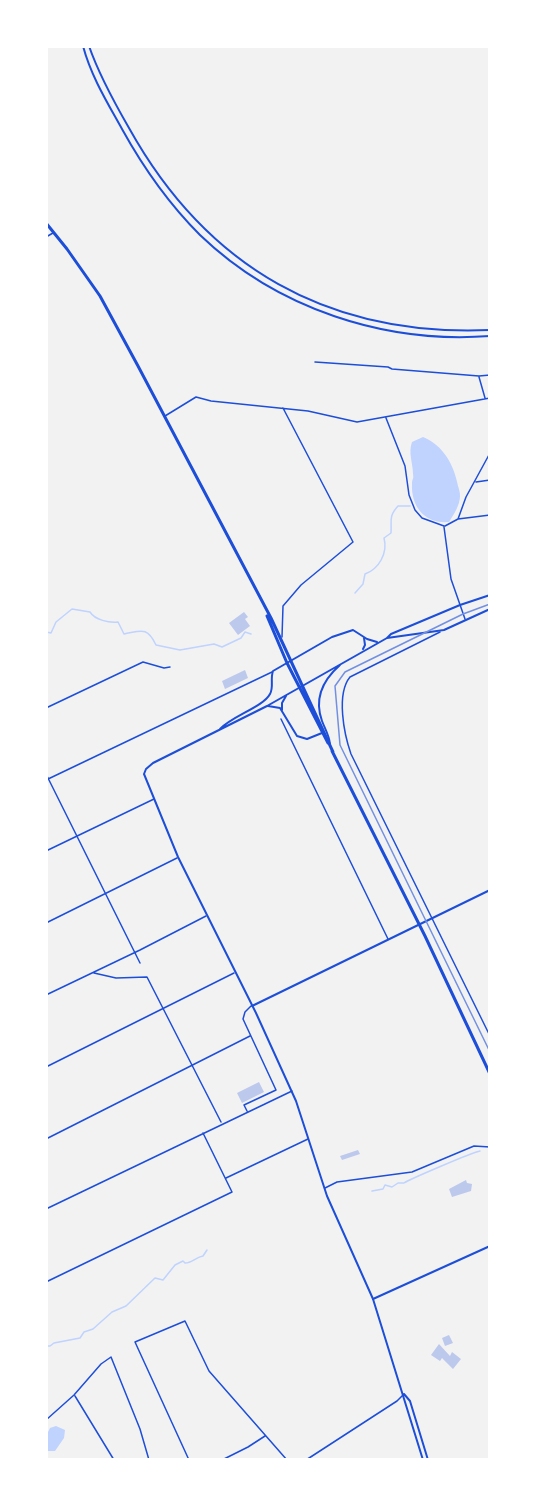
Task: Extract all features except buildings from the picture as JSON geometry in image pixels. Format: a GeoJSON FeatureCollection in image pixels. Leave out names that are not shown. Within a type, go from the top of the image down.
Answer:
{"type":"FeatureCollection","features":[{"type":"Feature","properties":{"kind":"main road"},"geometry":{"type":"LineString","coordinates":[[83,46],[97,82],[136,153],[176,208],[208,242],[254,278],[292,299],[326,313],[371,327],[421,334],[489,336]]}},
{"type":"Feature","properties":{"kind":"main road"},"geometry":{"type":"LineString","coordinates":[[89,46],[112,99],[161,181],[212,237],[257,272],[297,295],[328,307],[394,325],[456,331],[489,330]]}},
{"type":"Feature","properties":{"kind":"main road"},"geometry":{"type":"LineString","coordinates":[[107,102],[112,99]]}},
{"type":"Feature","properties":{"kind":"main road"},"geometry":{"type":"LineString","coordinates":[[136,153],[141,151]]}},
{"type":"Feature","properties":{"kind":"main road"},"geometry":{"type":"LineString","coordinates":[[176,208],[180,204]]}},
{"type":"Feature","properties":{"kind":"main road"},"geometry":{"type":"LineString","coordinates":[[46,224],[100,297],[165,416],[292,660],[330,744]]}},
{"type":"Feature","properties":{"kind":"main road"},"geometry":{"type":"LineString","coordinates":[[208,242],[212,237]]}},
{"type":"Feature","properties":{"kind":"main road"},"geometry":{"type":"LineString","coordinates":[[326,313],[328,307]]}},
{"type":"Feature","properties":{"kind":"main road"},"geometry":{"type":"LineString","coordinates":[[456,331],[456,336]]}},
{"type":"Feature","properties":{"kind":"main road"},"geometry":{"type":"LineString","coordinates":[[423,1460],[373,1299],[324,1188],[292,1091],[178,857],[145,777],[145,771],[153,764],[267,706],[391,634],[460,604],[489,595]]}},
{"type":"Feature","properties":{"kind":"main road"},"geometry":{"type":"LineString","coordinates":[[387,638],[444,630],[489,609]]}},
{"type":"Feature","properties":{"kind":"main road"},"geometry":{"type":"LineString","coordinates":[[267,614],[287,663],[419,925],[489,1074]]}},
{"type":"Feature","properties":{"kind":"main road"},"geometry":{"type":"LineString","coordinates":[[218,731],[234,717],[266,699],[272,688],[273,671],[292,660],[346,631],[357,631],[371,641],[380,642]]}},
{"type":"Feature","properties":{"kind":"main road"},"geometry":{"type":"LineString","coordinates":[[363,635],[365,645],[363,650]]}},
{"type":"Feature","properties":{"kind":"main road"},"geometry":{"type":"LineString","coordinates":[[333,752],[320,712],[320,694],[329,676],[346,660]]}},
{"type":"Feature","properties":{"kind":"main road"},"geometry":{"type":"LineString","coordinates":[[288,694],[282,703],[282,710],[293,732],[307,739],[322,732]]}},
{"type":"Feature","properties":{"kind":"main road"},"geometry":{"type":"LineString","coordinates":[[267,706],[278,707],[282,710]]}},
{"type":"Feature","properties":{"kind":"main road"},"geometry":{"type":"LineString","coordinates":[[252,1006],[489,890]]}},
{"type":"Feature","properties":{"kind":"main road"},"geometry":{"type":"LineString","coordinates":[[373,1299],[489,1246]]}},
{"type":"Feature","properties":{"kind":"main road"},"geometry":{"type":"LineString","coordinates":[[404,1394],[410,1401],[428,1460]]}},
{"type":"Feature","properties":{"kind":"street"},"geometry":{"type":"LineString","coordinates":[[46,237],[54,232]]}},
{"type":"Feature","properties":{"kind":"street"},"geometry":{"type":"LineString","coordinates":[[315,362],[489,375]]}},
{"type":"Feature","properties":{"kind":"street"},"geometry":{"type":"LineString","coordinates":[[479,376],[485,398]]}},
{"type":"Feature","properties":{"kind":"street"},"geometry":{"type":"LineString","coordinates":[[165,416],[196,397],[211,401],[324,414],[351,422],[386,418],[489,398]]}},
{"type":"Feature","properties":{"kind":"street"},"geometry":{"type":"LineString","coordinates":[[281,641],[283,606],[301,585],[353,542],[283,408]]}},
{"type":"Feature","properties":{"kind":"street"},"geometry":{"type":"LineString","coordinates":[[386,418],[405,466],[415,510],[423,518],[444,526],[458,519],[489,515]]}},
{"type":"Feature","properties":{"kind":"street"},"geometry":{"type":"LineString","coordinates":[[458,519],[489,453]]}},
{"type":"Feature","properties":{"kind":"street"},"geometry":{"type":"LineString","coordinates":[[475,482],[489,480]]}},
{"type":"Feature","properties":{"kind":"street"},"geometry":{"type":"LineString","coordinates":[[444,526],[449,569],[465,620]]}},
{"type":"Feature","properties":{"kind":"street"},"geometry":{"type":"LineString","coordinates":[[444,630],[355,674],[346,681],[342,695],[344,718],[347,743],[351,754],[489,1036]]}},
{"type":"Feature","properties":{"kind":"street"},"geometry":{"type":"LineString","coordinates":[[46,708],[143,662],[164,668],[170,667]]}},
{"type":"Feature","properties":{"kind":"street"},"geometry":{"type":"LineString","coordinates":[[48,779],[273,671]]}},
{"type":"Feature","properties":{"kind":"street"},"geometry":{"type":"LineString","coordinates":[[281,719],[388,940]]}},
{"type":"Feature","properties":{"kind":"street"},"geometry":{"type":"LineString","coordinates":[[46,774],[140,963]]}},
{"type":"Feature","properties":{"kind":"street"},"geometry":{"type":"LineString","coordinates":[[46,851],[155,799]]}},
{"type":"Feature","properties":{"kind":"street"},"geometry":{"type":"LineString","coordinates":[[46,923],[178,857]]}},
{"type":"Feature","properties":{"kind":"street"},"geometry":{"type":"LineString","coordinates":[[46,995],[206,915]]}},
{"type":"Feature","properties":{"kind":"street"},"geometry":{"type":"LineString","coordinates":[[94,973],[116,978],[147,977],[222,1123]]}},
{"type":"Feature","properties":{"kind":"street"},"geometry":{"type":"LineString","coordinates":[[46,1067],[235,973]]}},
{"type":"Feature","properties":{"kind":"street"},"geometry":{"type":"LineString","coordinates":[[247,1111],[244,1105],[276,1090],[243,1019],[245,1012],[252,1006]]}},
{"type":"Feature","properties":{"kind":"street"},"geometry":{"type":"LineString","coordinates":[[46,1139],[250,1036]]}},
{"type":"Feature","properties":{"kind":"street"},"geometry":{"type":"LineString","coordinates":[[46,1209],[292,1091]]}},
{"type":"Feature","properties":{"kind":"street"},"geometry":{"type":"LineString","coordinates":[[262,1096],[266,1102]]}},
{"type":"Feature","properties":{"kind":"street"},"geometry":{"type":"LineString","coordinates":[[46,1282],[232,1192],[203,1133]]}},
{"type":"Feature","properties":{"kind":"street"},"geometry":{"type":"LineString","coordinates":[[225,1178],[309,1138]]}},
{"type":"Feature","properties":{"kind":"street"},"geometry":{"type":"LineString","coordinates":[[324,1188],[337,1182],[412,1172],[474,1146],[489,1147]]}},
{"type":"Feature","properties":{"kind":"street"},"geometry":{"type":"LineString","coordinates":[[189,1460],[135,1342],[185,1321],[209,1371],[287,1460]]}},
{"type":"Feature","properties":{"kind":"street"},"geometry":{"type":"LineString","coordinates":[[46,1420],[74,1395],[101,1364],[111,1357],[140,1429],[149,1460]]}},
{"type":"Feature","properties":{"kind":"street"},"geometry":{"type":"LineString","coordinates":[[306,1460],[398,1401],[404,1394]]}},
{"type":"Feature","properties":{"kind":"street"},"geometry":{"type":"LineString","coordinates":[[74,1395],[114,1460]]}},
{"type":"Feature","properties":{"kind":"street"},"geometry":{"type":"LineString","coordinates":[[222,1460],[266,1436]]}},
{"type":"Feature","properties":{"kind":"water"},"geometry":{"type":"Polygon","coordinates":[[[423,437],[437,446],[447,457],[456,478],[460,499],[449,522],[440,522],[426,517],[414,500],[411,446],[412,442],[423,437]]]}},
{"type":"Feature","properties":{"kind":"water"},"geometry":{"type":"Polygon","coordinates":[[[56,1426],[65,1430],[64,1438],[55,1451],[48,1451],[47,1434],[50,1428],[56,1426]]]}},
{"type":"Feature","properties":{"kind":"waterway"},"geometry":{"type":"LineString","coordinates":[[355,593],[363,584],[365,574],[381,560],[385,549],[384,538],[391,533],[393,513],[398,506],[410,506]]}},
{"type":"Feature","properties":{"kind":"waterway"},"geometry":{"type":"LineString","coordinates":[[46,632],[51,633],[56,622],[72,609],[90,612],[102,620],[118,622],[124,634],[143,631],[150,635],[156,645],[180,650],[214,644],[222,647],[241,638],[245,632],[251,634]]}},
{"type":"Feature","properties":{"kind":"waterway"},"geometry":{"type":"LineString","coordinates":[[372,1191],[383,1189],[385,1185],[392,1187],[398,1183],[404,1183],[480,1151]]}},
{"type":"Feature","properties":{"kind":"waterway"},"geometry":{"type":"LineString","coordinates":[[46,1346],[80,1338],[84,1332],[93,1329],[112,1312],[126,1306],[155,1278],[163,1280],[175,1265],[203,1256],[207,1250]]}},
{"type":"Feature","properties":{"kind":"tram line"},"geometry":{"type":"LineString","coordinates":[[490,604],[463,614],[345,672],[335,686],[340,745],[490,1052]]}}]}
